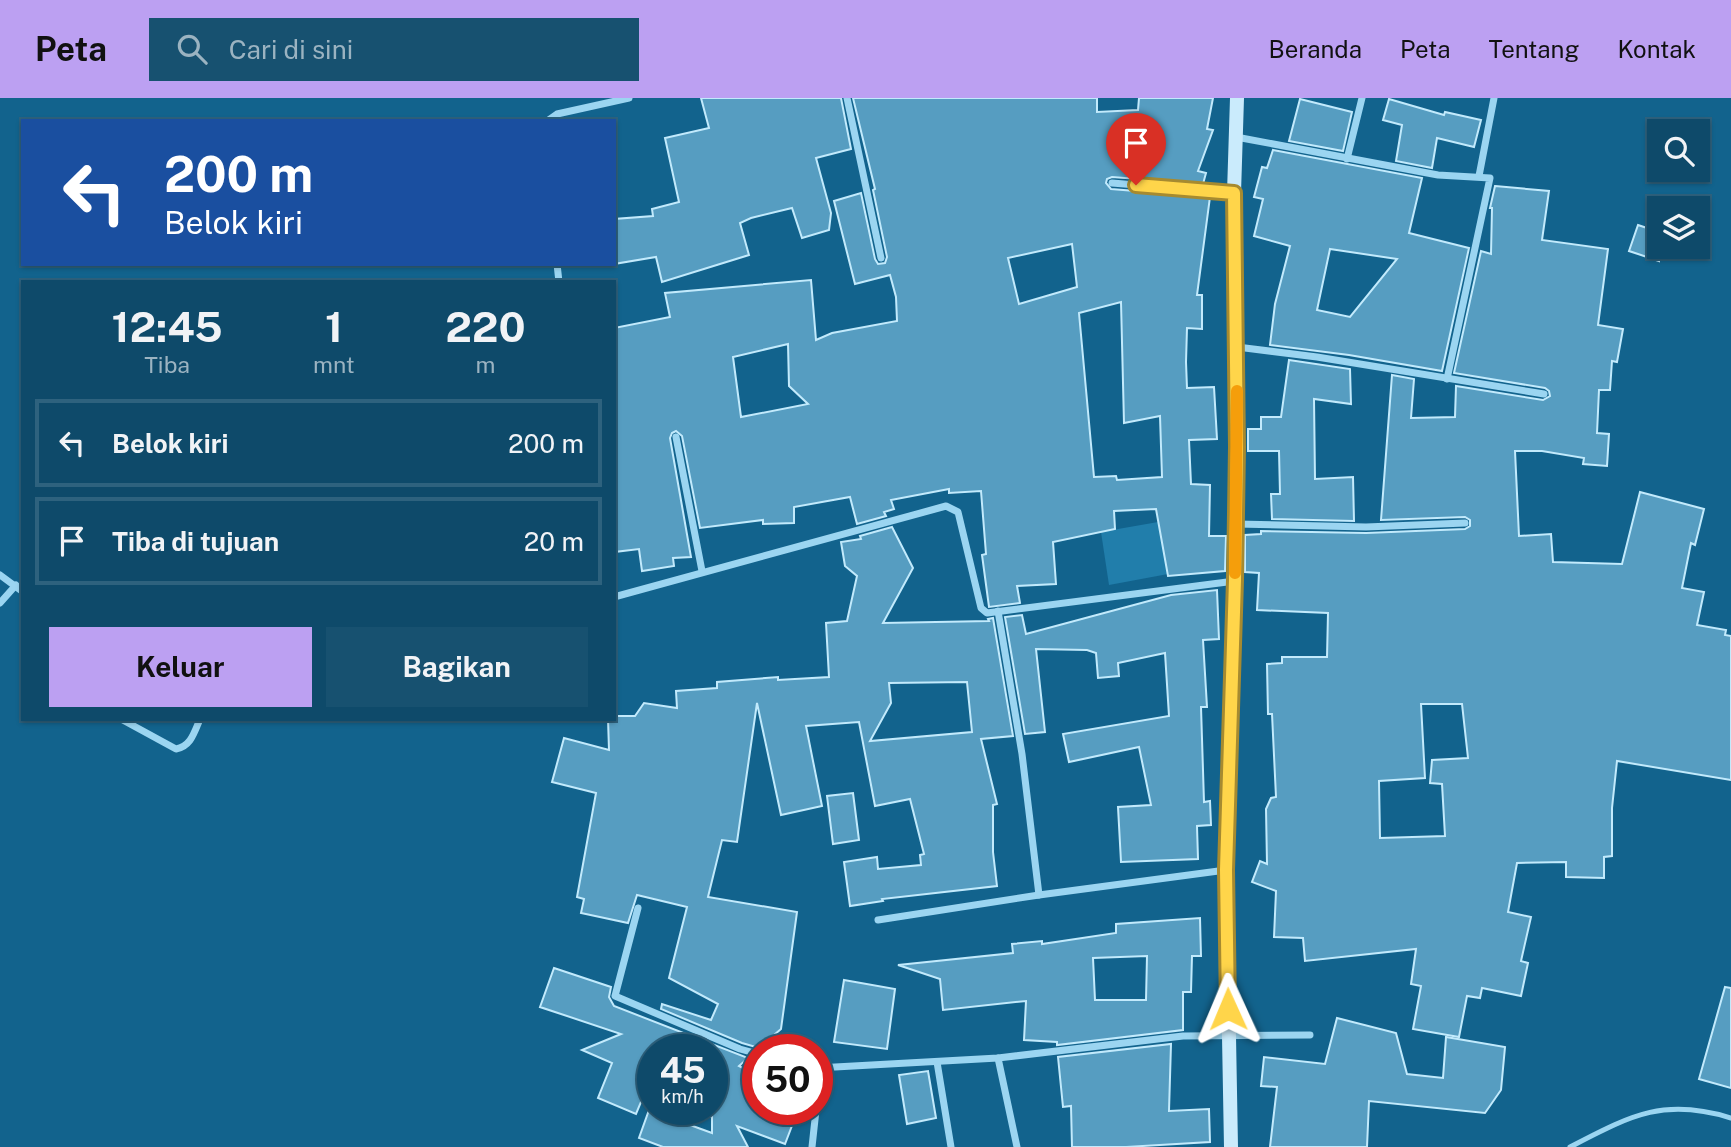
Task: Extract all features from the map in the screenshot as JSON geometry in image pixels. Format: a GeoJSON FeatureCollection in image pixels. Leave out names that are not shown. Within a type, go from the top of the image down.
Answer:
{"type":"FeatureCollection","features":[{"type":"Feature","properties":{"kind":"main road"},"geometry":{"type":"LineString","coordinates":[[1231,1147],[1226,870],[1236,524],[1234,193],[1237,98]]}},
{"type":"Feature","properties":{"kind":"street"},"geometry":{"type":"LineString","coordinates":[[550,119],[556,114],[629,98]]}},
{"type":"Feature","properties":{"kind":"street"},"geometry":{"type":"LineString","coordinates":[[847,98],[881,258]]}},
{"type":"Feature","properties":{"kind":"street"},"geometry":{"type":"LineString","coordinates":[[1347,159],[1362,98]]}},
{"type":"Feature","properties":{"kind":"street"},"geometry":{"type":"LineString","coordinates":[[1479,176],[1494,98]]}},
{"type":"Feature","properties":{"kind":"street"},"geometry":{"type":"LineString","coordinates":[[1236,137],[1438,175],[1490,178],[1447,380]]}},
{"type":"Feature","properties":{"kind":"street"},"geometry":{"type":"LineString","coordinates":[[1112,183],[1234,193]]}},
{"type":"Feature","properties":{"kind":"street"},"geometry":{"type":"LineString","coordinates":[[1237,347],[1317,357],[1544,394]]}},
{"type":"Feature","properties":{"kind":"street"},"geometry":{"type":"LineString","coordinates":[[676,437],[702,571]]}},
{"type":"Feature","properties":{"kind":"street"},"geometry":{"type":"LineString","coordinates":[[616,596],[946,506],[958,512],[981,608],[987,613],[1235,580]]}},
{"type":"Feature","properties":{"kind":"street"},"geometry":{"type":"LineString","coordinates":[[1236,524],[1366,527],[1465,523]]}},
{"type":"Feature","properties":{"kind":"street"},"geometry":{"type":"LineString","coordinates":[[0,575],[21,590]]}},
{"type":"Feature","properties":{"kind":"street"},"geometry":{"type":"LineString","coordinates":[[0,603],[16,585]]}},
{"type":"Feature","properties":{"kind":"street"},"geometry":{"type":"LineString","coordinates":[[998,611],[1021,754],[1039,895]]}},
{"type":"Feature","properties":{"kind":"street"},"geometry":{"type":"LineString","coordinates":[[125,721],[176,748],[183,747],[191,740],[199,721]]}},
{"type":"Feature","properties":{"kind":"street"},"geometry":{"type":"LineString","coordinates":[[878,920],[1226,870]]}},
{"type":"Feature","properties":{"kind":"street"},"geometry":{"type":"LineString","coordinates":[[638,908],[615,996],[742,1050]]}},
{"type":"Feature","properties":{"kind":"street"},"geometry":{"type":"LineString","coordinates":[[833,1068],[998,1058],[1183,1036],[1310,1035]]}},
{"type":"Feature","properties":{"kind":"street"},"geometry":{"type":"LineString","coordinates":[[998,1058],[1017,1147]]}},
{"type":"Feature","properties":{"kind":"street"},"geometry":{"type":"LineString","coordinates":[[937,1062],[951,1147]]}},
{"type":"Feature","properties":{"kind":"street"},"geometry":{"type":"LineString","coordinates":[[812,1147],[814,1125]]}},
{"type":"Feature","properties":{"kind":"lane"},"geometry":{"type":"LineString","coordinates":[[1570,1147],[1626,1118],[1661,1110],[1705,1110],[1731,1118]]}},
{"type":"Feature","properties":{"kind":"shaded area"},"geometry":{"type":"Polygon","coordinates":[[[1158,522],[1168,574],[1109,585],[1101,532],[1158,522]]]}},
{"type":"Feature","properties":{"kind":"building"},"geometry":{"type":"Polygon","coordinates":[[[701,98],[841,98],[851,149],[816,158],[831,213],[829,230],[802,238],[792,208],[740,223],[749,255],[662,282],[656,257],[616,264],[616,219],[653,216],[652,209],[679,202],[665,138],[709,128],[701,98]]]}},
{"type":"Feature","properties":{"kind":"building"},"geometry":{"type":"Polygon","coordinates":[[[853,98],[1097,98],[1097,112],[1138,110],[1139,98],[1213,98],[1207,129],[1213,130],[1198,171],[1206,173],[1203,184],[1112,177],[1107,179],[1106,183],[1111,189],[1210,197],[1197,295],[1202,295],[1202,329],[1187,328],[1186,362],[1187,388],[1214,387],[1217,439],[1189,440],[1191,484],[1210,485],[1209,536],[1226,536],[1225,571],[1168,576],[1156,509],[1114,511],[1115,529],[1053,542],[1056,584],[1017,586],[1020,603],[989,607],[982,555],[986,554],[981,491],[949,493],[949,489],[891,500],[894,509],[884,512],[886,516],[857,524],[850,497],[794,507],[794,523],[763,524],[763,520],[700,528],[682,436],[676,431],[670,438],[691,557],[673,558],[674,566],[642,571],[639,549],[616,552],[616,328],[670,317],[665,293],[811,280],[816,340],[832,333],[897,321],[896,297],[890,275],[855,284],[834,201],[861,193],[875,259],[878,264],[885,263],[887,257],[873,190],[875,189],[853,98]],[[1072,244],[1008,258],[1019,304],[1077,287],[1072,244]],[[1121,302],[1079,313],[1094,477],[1116,476],[1117,480],[1162,477],[1160,416],[1124,423],[1121,302]],[[788,344],[733,357],[741,417],[808,404],[789,386],[788,344]]]}},
{"type":"Feature","properties":{"kind":"building"},"geometry":{"type":"Polygon","coordinates":[[[1300,99],[1352,112],[1343,151],[1289,141],[1300,99]]]}},
{"type":"Feature","properties":{"kind":"building"},"geometry":{"type":"Polygon","coordinates":[[[1389,99],[1444,115],[1445,112],[1481,120],[1474,147],[1437,138],[1432,168],[1396,161],[1402,125],[1383,120],[1389,99]]]}},
{"type":"Feature","properties":{"kind":"building"},"geometry":{"type":"Polygon","coordinates":[[[1273,150],[1422,178],[1409,233],[1469,248],[1442,371],[1270,345],[1275,304],[1290,246],[1254,236],[1263,199],[1254,197],[1262,167],[1267,168],[1273,150]],[[1330,249],[1317,310],[1350,317],[1397,259],[1330,249]]]}},
{"type":"Feature","properties":{"kind":"building"},"geometry":{"type":"Polygon","coordinates":[[[1495,186],[1549,191],[1542,240],[1608,249],[1598,325],[1623,329],[1617,362],[1612,361],[1610,390],[1599,390],[1597,433],[1609,434],[1607,466],[1583,464],[1584,458],[1542,451],[1515,451],[1519,536],[1551,534],[1553,562],[1622,564],[1640,492],[1704,509],[1695,545],[1691,543],[1682,588],[1704,592],[1697,625],[1726,630],[1725,635],[1731,636],[1731,780],[1617,761],[1612,808],[1612,856],[1604,857],[1604,878],[1566,877],[1566,862],[1517,863],[1508,912],[1531,917],[1521,961],[1528,963],[1521,996],[1482,988],[1480,998],[1467,996],[1459,1037],[1413,1029],[1421,986],[1411,984],[1416,949],[1305,961],[1303,938],[1274,937],[1276,891],[1252,882],[1260,861],[1267,864],[1266,809],[1271,798],[1276,797],[1272,714],[1268,714],[1267,664],[1282,663],[1282,657],[1327,657],[1328,613],[1257,610],[1259,573],[1245,572],[1245,535],[1261,534],[1261,531],[1366,533],[1465,529],[1470,526],[1470,520],[1465,517],[1381,520],[1392,375],[1414,379],[1411,418],[1455,417],[1456,386],[1543,400],[1550,396],[1545,388],[1454,373],[1481,251],[1491,254],[1490,208],[1495,186]],[[1421,704],[1425,778],[1379,781],[1380,838],[1445,836],[1442,784],[1430,783],[1432,760],[1468,758],[1462,704],[1421,704]]]}},
{"type":"Feature","properties":{"kind":"building"},"geometry":{"type":"Polygon","coordinates":[[[1638,225],[1647,228],[1647,257],[1629,251],[1638,225]]]}},
{"type":"Feature","properties":{"kind":"building"},"geometry":{"type":"Polygon","coordinates":[[[1289,360],[1350,369],[1351,404],[1314,399],[1315,479],[1353,477],[1354,521],[1272,519],[1271,494],[1280,494],[1279,451],[1248,451],[1248,429],[1261,429],[1261,417],[1281,417],[1289,360]]]}},
{"type":"Feature","properties":{"kind":"building"},"geometry":{"type":"Polygon","coordinates":[[[892,527],[913,568],[883,623],[989,621],[988,619],[993,618],[1013,736],[981,739],[997,804],[993,805],[993,852],[997,886],[882,899],[883,901],[850,906],[844,862],[877,857],[878,869],[921,865],[920,855],[924,854],[910,799],[875,806],[859,722],[806,726],[822,806],[781,815],[757,703],[737,842],[722,840],[708,897],[797,912],[781,1029],[775,1034],[742,1034],[742,1043],[728,1037],[728,1034],[721,1034],[661,1009],[662,1004],[711,1020],[718,1004],[669,978],[687,907],[637,895],[628,923],[581,913],[584,899],[577,897],[596,793],[552,782],[564,738],[609,750],[608,721],[616,721],[616,716],[635,716],[644,703],[677,708],[676,691],[717,688],[717,682],[778,677],[778,680],[829,677],[826,623],[847,621],[857,576],[845,566],[841,542],[861,539],[860,536],[892,527]],[[967,682],[889,683],[891,703],[870,741],[972,732],[967,682]]]}},
{"type":"Feature","properties":{"kind":"building"},"geometry":{"type":"Polygon","coordinates":[[[1217,590],[1219,639],[1203,640],[1207,707],[1201,707],[1204,802],[1210,801],[1211,825],[1197,826],[1198,859],[1121,862],[1118,807],[1151,805],[1139,747],[1069,762],[1063,734],[1169,716],[1165,653],[1118,663],[1119,676],[1098,678],[1096,653],[1087,650],[1036,649],[1045,732],[1025,734],[1005,617],[1022,615],[1026,634],[1171,595],[1217,590]]]}},
{"type":"Feature","properties":{"kind":"building"},"geometry":{"type":"Polygon","coordinates":[[[853,793],[859,840],[833,844],[827,796],[853,793]]]}},
{"type":"Feature","properties":{"kind":"building"},"geometry":{"type":"Polygon","coordinates":[[[1200,918],[1201,956],[1192,956],[1191,992],[1183,992],[1183,1030],[1057,1045],[1057,1042],[1024,1040],[1026,1001],[943,1010],[940,979],[898,965],[1013,953],[1012,944],[1042,941],[1042,944],[1116,933],[1116,924],[1200,918]],[[1147,956],[1093,958],[1095,1000],[1146,1000],[1147,956]]]}},
{"type":"Feature","properties":{"kind":"building"},"geometry":{"type":"Polygon","coordinates":[[[554,968],[611,987],[609,997],[614,1006],[686,1034],[637,1034],[636,1114],[598,1098],[612,1063],[582,1050],[621,1034],[540,1007],[554,968]]]}},
{"type":"Feature","properties":{"kind":"building"},"geometry":{"type":"Polygon","coordinates":[[[844,980],[895,989],[887,1049],[834,1042],[844,980]]]}},
{"type":"Feature","properties":{"kind":"building"},"geometry":{"type":"Polygon","coordinates":[[[1725,987],[1731,988],[1731,1088],[1699,1079],[1725,987]]]}},
{"type":"Feature","properties":{"kind":"building"},"geometry":{"type":"Polygon","coordinates":[[[1337,1018],[1396,1033],[1407,1074],[1443,1078],[1446,1037],[1505,1047],[1501,1090],[1485,1113],[1369,1101],[1367,1147],[1270,1147],[1277,1087],[1261,1086],[1264,1057],[1325,1064],[1337,1018]]]}},
{"type":"Feature","properties":{"kind":"building"},"geometry":{"type":"Polygon","coordinates":[[[1171,1044],[1169,1111],[1209,1109],[1210,1142],[1072,1147],[1071,1106],[1063,1107],[1058,1057],[1171,1044]]]}},
{"type":"Feature","properties":{"kind":"building"},"geometry":{"type":"Polygon","coordinates":[[[728,1050],[742,1056],[742,1063],[739,1066],[742,1068],[742,1125],[792,1125],[785,1144],[737,1126],[748,1147],[663,1147],[639,1138],[644,1125],[690,1125],[712,1133],[712,1125],[728,1125],[728,1050]]]}},
{"type":"Feature","properties":{"kind":"building"},"geometry":{"type":"Polygon","coordinates":[[[928,1071],[936,1118],[907,1124],[899,1075],[928,1071]]]}},
{"type":"Feature","properties":{"kind":"slow traffic"},"geometry":{"type":"LineString","coordinates":[[1235,573],[1237,391]]}},
{"type":"Feature","properties":{"kind":"route"},"geometry":{"type":"LineString","coordinates":[[1136,185],[1234,193],[1237,447],[1226,870],[1228,1009]]}}]}
